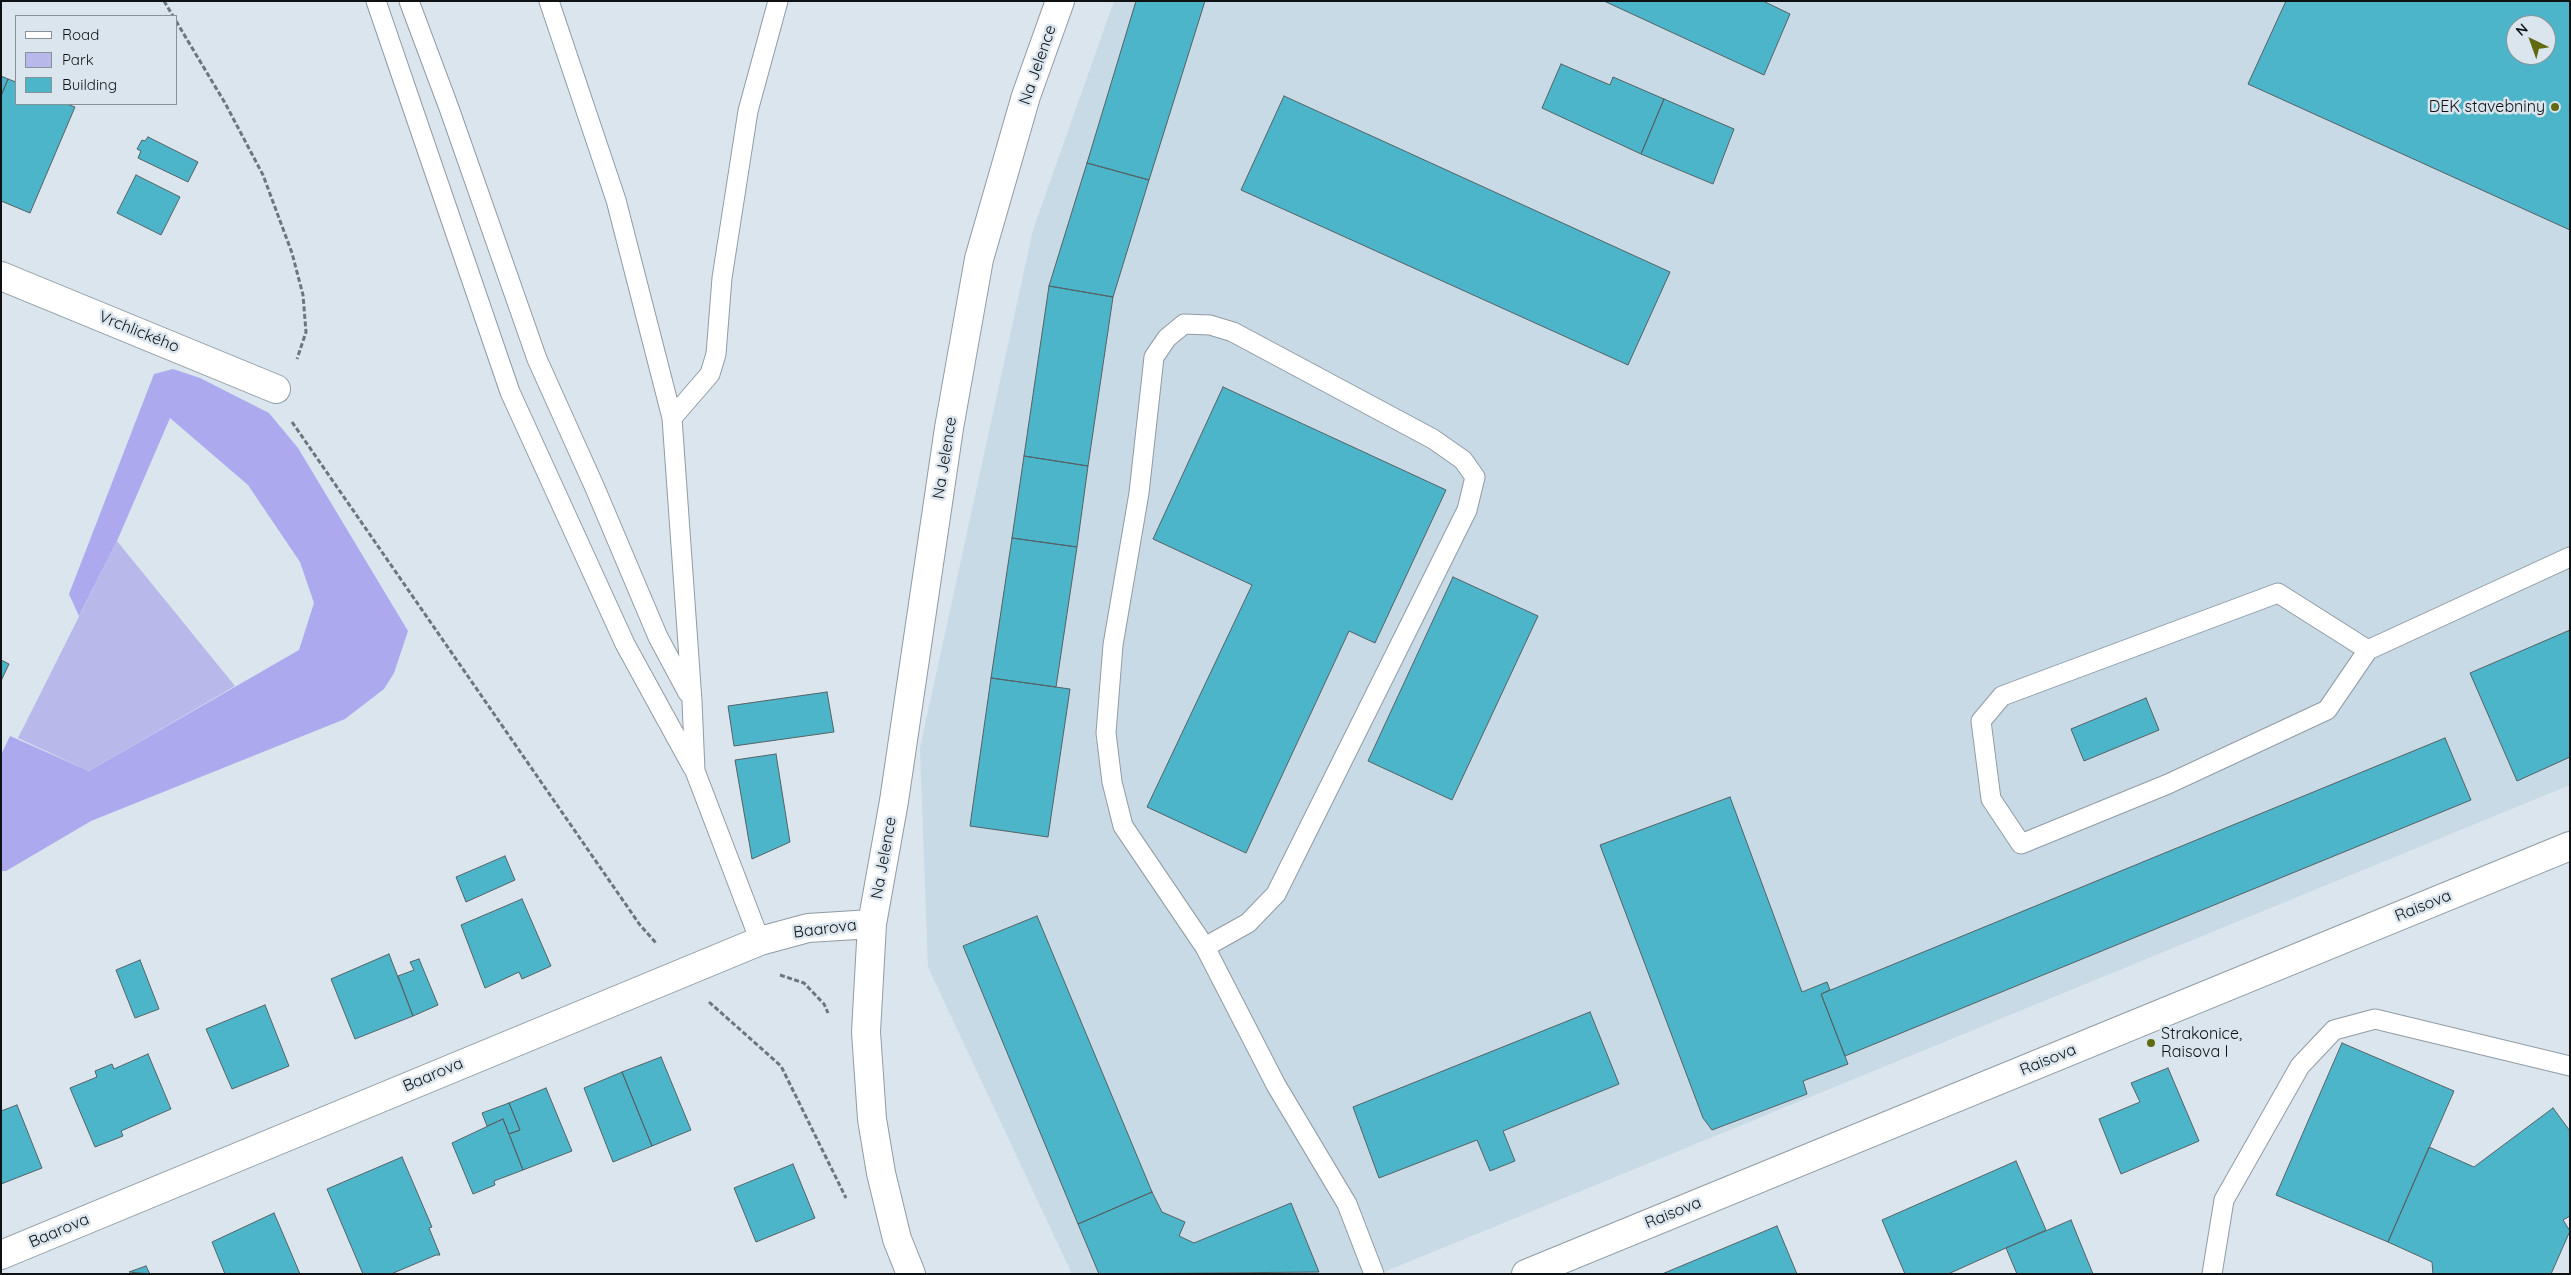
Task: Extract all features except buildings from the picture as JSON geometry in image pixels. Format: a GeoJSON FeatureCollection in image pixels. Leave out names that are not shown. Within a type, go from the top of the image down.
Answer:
{"type":"FeatureCollection","features":[{"type":"Feature","properties":{"kind":"street","name":"Na Jelence"},"geometry":{"type":"LineString","coordinates":[[911,1274],[892,1220],[881,1173],[872,1119],[866,1032],[872,924],[890,829],[949,428],[979,259],[1026,96],[1060,1]]}},
{"type":"Feature","properties":{"kind":"street","name":"Vrchlického"},"geometry":{"type":"LineString","coordinates":[[1,276],[276,389]]}},
{"type":"Feature","properties":{"kind":"street","name":"Raisova"},"geometry":{"type":"LineString","coordinates":[[1526,1274],[2570,846]]}},
{"type":"Feature","properties":{"kind":"street","name":"Baarova"},"geometry":{"type":"LineString","coordinates":[[1,1255],[670,976],[684,973],[760,941],[808,928],[872,924]]}},
{"type":"Feature","properties":{"kind":"lane"},"geometry":{"type":"LineString","coordinates":[[376,1],[510,392],[625,644],[694,771],[760,941]]}},
{"type":"Feature","properties":{"kind":"lane"},"geometry":{"type":"LineString","coordinates":[[409,1],[449,108],[537,359],[595,488],[658,637],[692,701]]}},
{"type":"Feature","properties":{"kind":"lane"},"geometry":{"type":"LineString","coordinates":[[549,1],[616,200],[672,418],[692,701],[694,771]]}},
{"type":"Feature","properties":{"kind":"lane"},"geometry":{"type":"LineString","coordinates":[[672,418],[710,374],[716,354],[722,278],[748,111],[778,1]]}},
{"type":"Feature","properties":{"kind":"lane"},"geometry":{"type":"LineString","coordinates":[[1205,947],[1248,923],[1276,894],[1467,510],[1475,477],[1463,460],[1433,439],[1233,332],[1210,325],[1184,324],[1167,338],[1154,357],[1139,493],[1113,645],[1106,733],[1112,782],[1123,826],[1205,947],[1276,1085],[1347,1204],[1374,1274]]}},
{"type":"Feature","properties":{"kind":"lane"},"geometry":{"type":"LineString","coordinates":[[2368,650],[2278,593],[2002,696],[1980,721],[1991,798],[2021,844],[2168,784],[2327,710],[2368,650],[2570,557]]}},
{"type":"Feature","properties":{"kind":"lane"},"geometry":{"type":"LineString","coordinates":[[2212,1274],[2224,1200],[2300,1066],[2334,1030],[2375,1019],[2570,1066]]}},
{"type":"Feature","properties":{"kind":"path"},"geometry":{"type":"LineString","coordinates":[[164,1],[172,15]]}},
{"type":"Feature","properties":{"kind":"path"},"geometry":{"type":"LineString","coordinates":[[178,24],[225,103],[263,175],[292,253],[303,296],[306,332],[295,363],[276,389],[274,400],[283,409],[640,925],[703,996],[781,1066],[850,1206]]}},
{"type":"Feature","properties":{"kind":"path"},"geometry":{"type":"LineString","coordinates":[[778,974],[804,984],[824,1004],[830,1019]]}},
{"type":"Feature","properties":{"kind":"shaded area"},"geometry":{"type":"Polygon","coordinates":[[[1114,1],[2570,1],[2570,785],[1379,1274],[1072,1274],[928,967],[920,748],[1033,230],[1114,1]]]}},
{"type":"Feature","properties":{"kind":"shaded area"},"geometry":{"type":"Polygon","coordinates":[[[173,369],[200,378],[269,413],[298,448],[408,631],[394,673],[384,689],[345,719],[91,821],[6,871],[1,871],[1,755],[10,736],[89,771],[299,650],[314,603],[300,562],[248,485],[170,418],[117,541],[79,616],[69,594],[154,374],[173,369]]]}},
{"type":"Feature","properties":{"kind":"green space"},"geometry":{"type":"Polygon","coordinates":[[[117,541],[235,686],[89,771],[18,738],[117,541]]]}},
{"type":"Feature","properties":{"kind":"place","name":"DEK stavebniny"},"geometry":{"type":"Point","coordinates":[2555,107]}},
{"type":"Feature","properties":{"kind":"place","name":"Strakonice, Raisova I"},"geometry":{"type":"Point","coordinates":[2151,1043]}}]}
